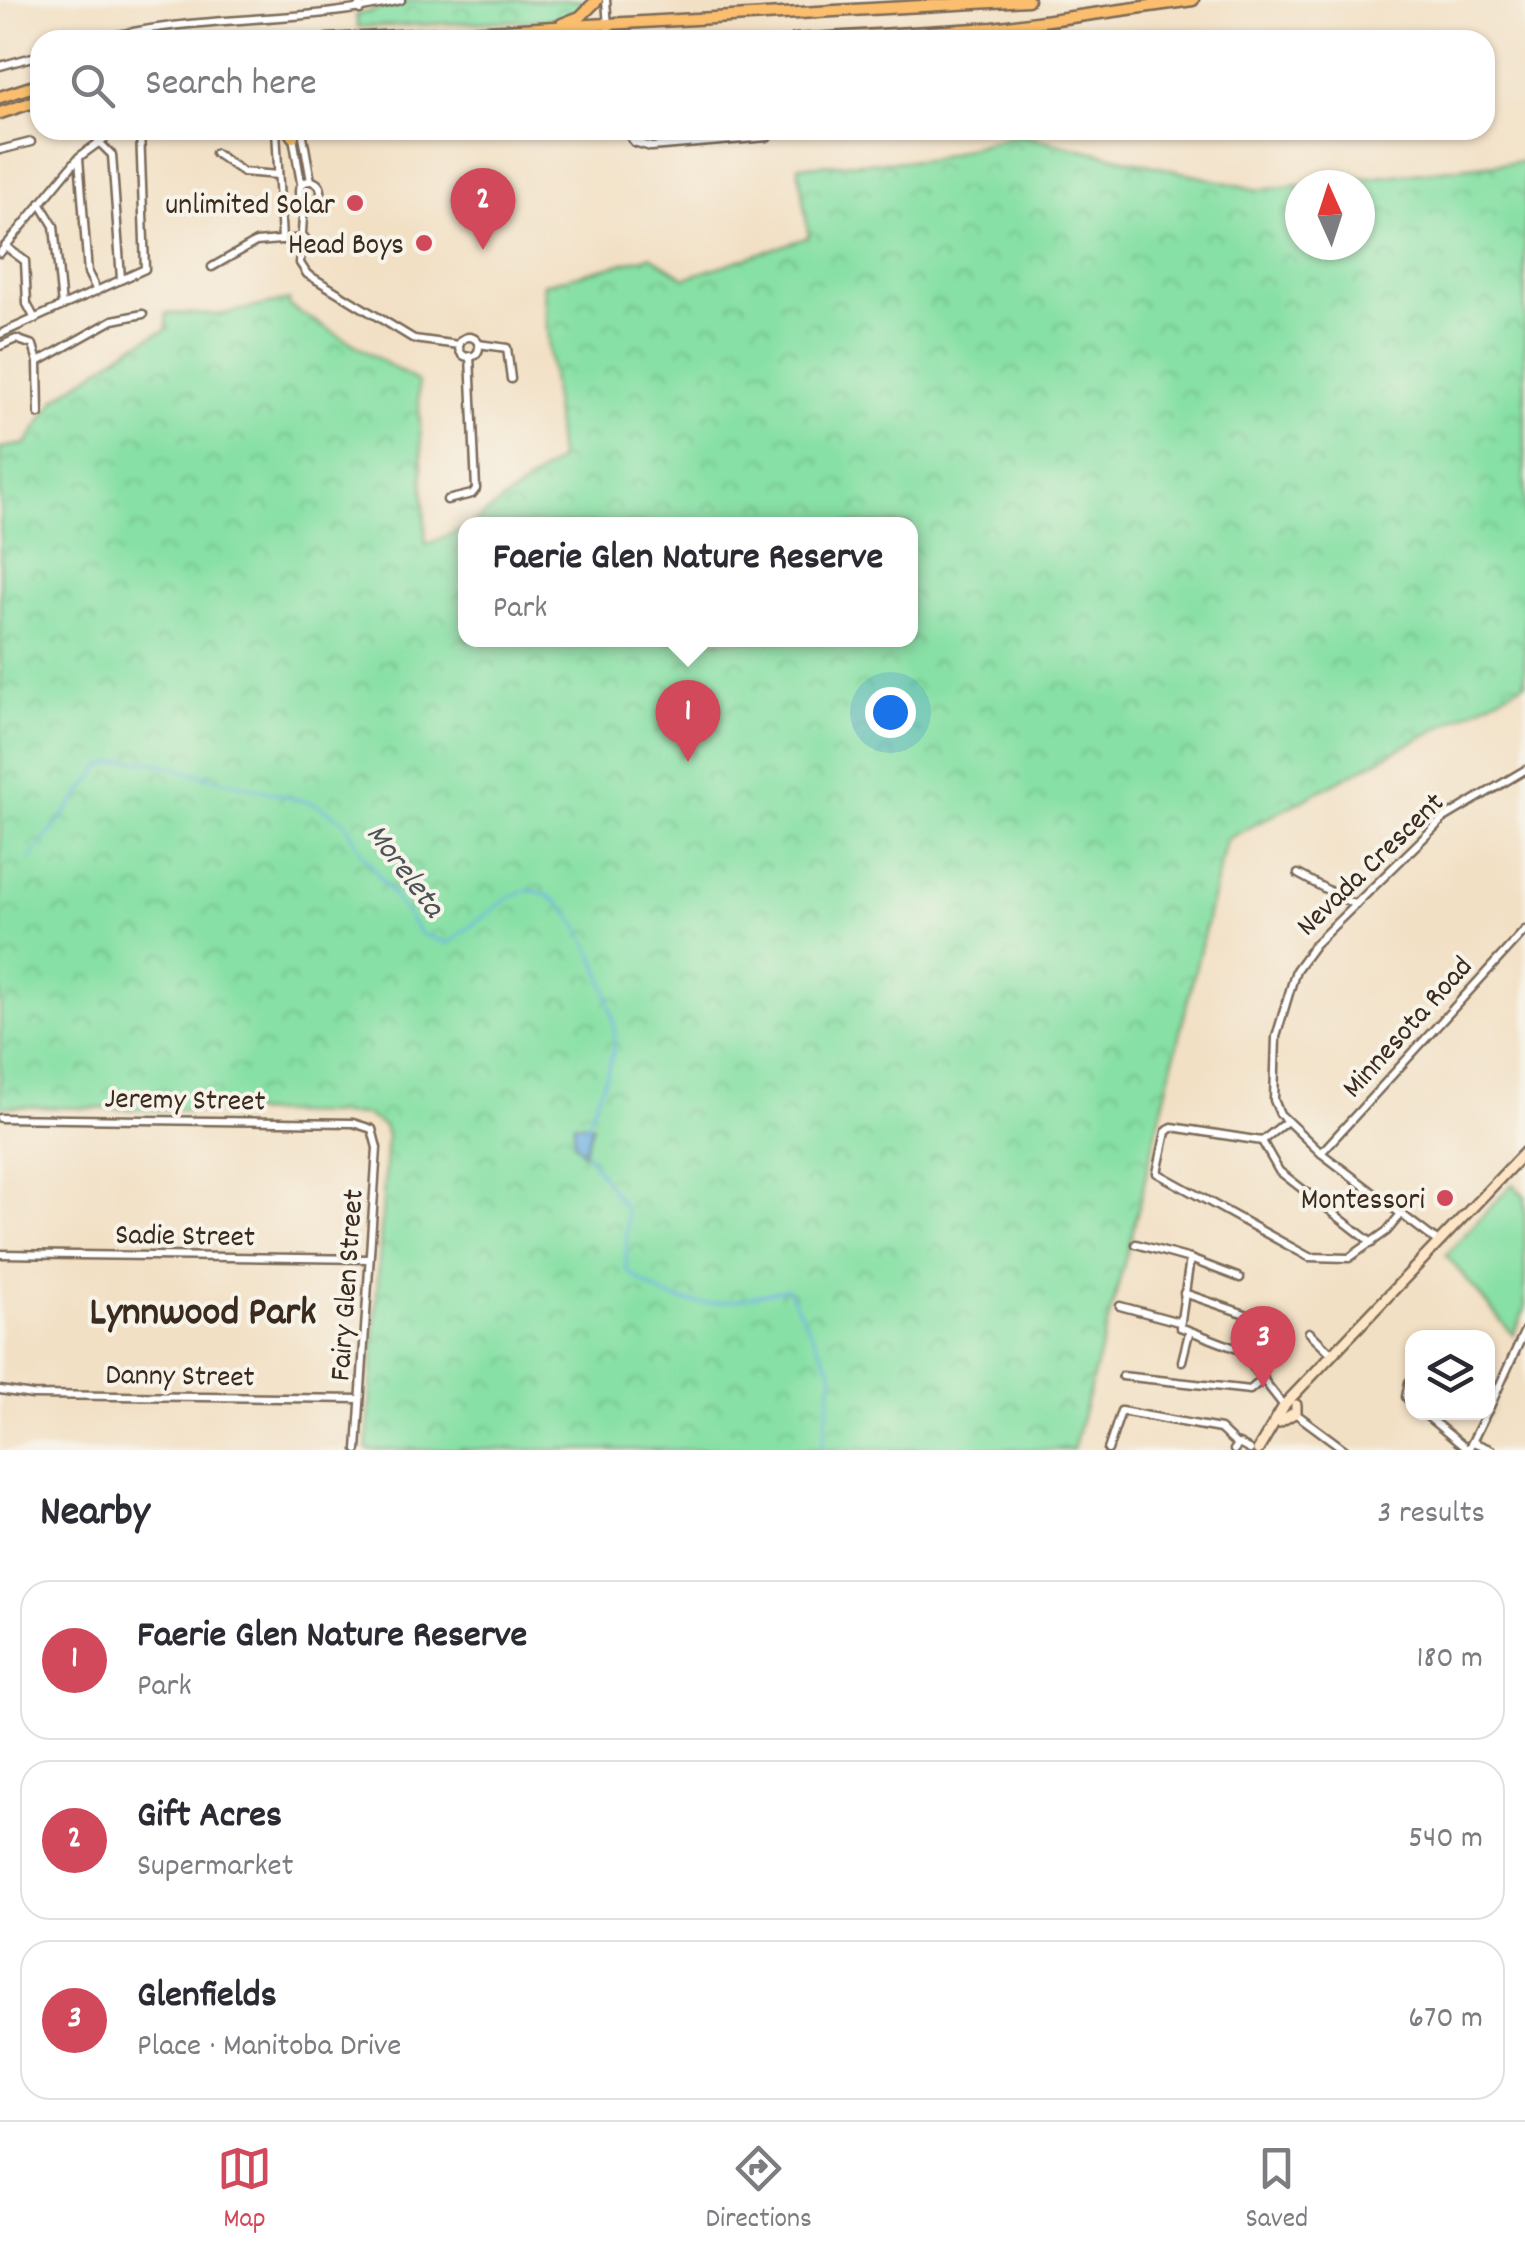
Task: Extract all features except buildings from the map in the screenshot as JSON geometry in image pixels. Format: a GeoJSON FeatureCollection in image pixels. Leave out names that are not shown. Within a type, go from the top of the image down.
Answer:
{"type":"FeatureCollection","features":[{"type":"Feature","properties":{"kind":"main road"},"geometry":{"type":"LineString","coordinates":[[552,28],[580,17],[597,0]]}},
{"type":"Feature","properties":{"kind":"main road"},"geometry":{"type":"LineString","coordinates":[[975,4],[995,0]]}},
{"type":"Feature","properties":{"kind":"main road"},"geometry":{"type":"LineString","coordinates":[[514,30],[1028,0]]}},
{"type":"Feature","properties":{"kind":"main road"},"geometry":{"type":"LineString","coordinates":[[976,30],[1190,0]]}},
{"type":"Feature","properties":{"kind":"main road"},"geometry":{"type":"LineString","coordinates":[[0,97],[30,87]]}},
{"type":"Feature","properties":{"kind":"main road"},"geometry":{"type":"LineString","coordinates":[[0,112],[30,103]]}},
{"type":"Feature","properties":{"kind":"street"},"geometry":{"type":"LineString","coordinates":[[359,0],[360,10]]}},
{"type":"Feature","properties":{"kind":"street"},"geometry":{"type":"LineString","coordinates":[[140,30],[162,25],[360,10],[401,0]]}},
{"type":"Feature","properties":{"kind":"street"},"geometry":{"type":"LineString","coordinates":[[606,0],[608,30]]}},
{"type":"Feature","properties":{"kind":"street"},"geometry":{"type":"LineString","coordinates":[[0,66],[30,58]]}},
{"type":"Feature","properties":{"kind":"street"},"geometry":{"type":"LineString","coordinates":[[0,334],[147,265],[141,140]]}},
{"type":"Feature","properties":{"kind":"street"},"geometry":{"type":"LineString","coordinates":[[276,140],[282,240]]}},
{"type":"Feature","properties":{"kind":"street"},"geometry":{"type":"LineString","coordinates":[[295,140],[301,185],[298,192],[304,202],[305,224],[300,263],[314,280],[414,339],[459,344],[468,337],[478,344],[507,348],[511,379]]}},
{"type":"Feature","properties":{"kind":"street"},"geometry":{"type":"LineString","coordinates":[[297,140],[310,181],[321,188],[305,224]]}},
{"type":"Feature","properties":{"kind":"street"},"geometry":{"type":"LineString","coordinates":[[636,140],[643,146],[726,140]]}},
{"type":"Feature","properties":{"kind":"street"},"geometry":{"type":"LineString","coordinates":[[35,319],[27,304],[24,261],[2,249],[79,156],[98,141],[112,155],[121,279]]}},
{"type":"Feature","properties":{"kind":"street"},"geometry":{"type":"LineString","coordinates":[[0,150],[31,142]]}},
{"type":"Feature","properties":{"kind":"street"},"geometry":{"type":"LineString","coordinates":[[216,153],[242,172],[278,175]]}},
{"type":"Feature","properties":{"kind":"street"},"geometry":{"type":"LineString","coordinates":[[79,156],[88,273],[97,291]]}},
{"type":"Feature","properties":{"kind":"street"},"geometry":{"type":"LineString","coordinates":[[301,185],[310,181]]}},
{"type":"Feature","properties":{"kind":"street"},"geometry":{"type":"LineString","coordinates":[[304,202],[316,202]]}},
{"type":"Feature","properties":{"kind":"street"},"geometry":{"type":"LineString","coordinates":[[40,203],[54,226],[62,306]]}},
{"type":"Feature","properties":{"kind":"street"},"geometry":{"type":"LineString","coordinates":[[212,268],[252,243],[305,238]]}},
{"type":"Feature","properties":{"kind":"street"},"geometry":{"type":"LineString","coordinates":[[38,362],[113,320],[143,314]]}},
{"type":"Feature","properties":{"kind":"street"},"geometry":{"type":"LineString","coordinates":[[0,346],[25,339],[33,345],[38,362],[39,414]]}},
{"type":"Feature","properties":{"kind":"street"},"geometry":{"type":"LineString","coordinates":[[459,344],[462,354],[470,356]]}},
{"type":"Feature","properties":{"kind":"street"},"geometry":{"type":"LineString","coordinates":[[448,500],[472,494],[476,489],[470,356],[478,344]]}},
{"type":"Feature","properties":{"kind":"street","name":"Nevada Crescent"},"geometry":{"type":"LineString","coordinates":[[1287,1122],[1274,1100],[1275,1048],[1293,980],[1305,956],[1444,818],[1525,770]]}},
{"type":"Feature","properties":{"kind":"street"},"geometry":{"type":"LineString","coordinates":[[1298,874],[1355,905]]}},
{"type":"Feature","properties":{"kind":"street","name":"Minnesota Road"},"geometry":{"type":"LineString","coordinates":[[1321,1153],[1525,930]]}},
{"type":"Feature","properties":{"kind":"street","name":"Jeremy Street"},"geometry":{"type":"LineString","coordinates":[[0,1118],[369,1126]]}},
{"type":"Feature","properties":{"kind":"street"},"geometry":{"type":"LineString","coordinates":[[1401,1214],[1372,1243],[1344,1259],[1301,1255],[1157,1173],[1166,1132],[1172,1127],[1262,1141],[1287,1122],[1321,1153],[1438,1242]]}},
{"type":"Feature","properties":{"kind":"street","name":"Fairy Glen Street"},"geometry":{"type":"LineString","coordinates":[[357,1450],[377,1140],[369,1126]]}},
{"type":"Feature","properties":{"kind":"street"},"geometry":{"type":"LineString","coordinates":[[1262,1141],[1266,1154],[1290,1180],[1372,1243]]}},
{"type":"Feature","properties":{"kind":"street"},"geometry":{"type":"LineString","coordinates":[[1258,1450],[1333,1355],[1525,1152]]}},
{"type":"Feature","properties":{"kind":"street"},"geometry":{"type":"LineString","coordinates":[[1136,1244],[1240,1278]]}},
{"type":"Feature","properties":{"kind":"street","name":"Sadie Street"},"geometry":{"type":"LineString","coordinates":[[0,1254],[369,1259]]}},
{"type":"Feature","properties":{"kind":"street"},"geometry":{"type":"LineString","coordinates":[[1180,1322],[1190,1259]]}},
{"type":"Feature","properties":{"kind":"street"},"geometry":{"type":"LineString","coordinates":[[1184,1293],[1248,1315],[1254,1366]]}},
{"type":"Feature","properties":{"kind":"street"},"geometry":{"type":"LineString","coordinates":[[1120,1306],[1180,1322],[1190,1333],[1236,1348],[1289,1408],[1345,1450]]}},
{"type":"Feature","properties":{"kind":"street"},"geometry":{"type":"LineString","coordinates":[[1495,1394],[1525,1330]]}},
{"type":"Feature","properties":{"kind":"street"},"geometry":{"type":"LineString","coordinates":[[1309,1332],[1333,1355]]}},
{"type":"Feature","properties":{"kind":"street"},"geometry":{"type":"LineString","coordinates":[[1182,1361],[1190,1333]]}},
{"type":"Feature","properties":{"kind":"street"},"geometry":{"type":"LineString","coordinates":[[1516,1351],[1525,1354]]}},
{"type":"Feature","properties":{"kind":"street"},"geometry":{"type":"LineString","coordinates":[[1122,1376],[1250,1390],[1264,1378]]}},
{"type":"Feature","properties":{"kind":"street","name":"Danny Street"},"geometry":{"type":"LineString","coordinates":[[0,1390],[32,1395],[360,1399]]}},
{"type":"Feature","properties":{"kind":"street"},"geometry":{"type":"LineString","coordinates":[[1108,1450],[1116,1416],[1122,1411],[1220,1429],[1236,1447],[1250,1450]]}},
{"type":"Feature","properties":{"kind":"street"},"geometry":{"type":"LineString","coordinates":[[1433,1420],[1470,1447],[1492,1450]]}},
{"type":"Feature","properties":{"kind":"street"},"geometry":{"type":"LineString","coordinates":[[1470,1447],[1483,1420]]}},
{"type":"Feature","properties":{"kind":"green space"},"geometry":{"type":"Polygon","coordinates":[[[415,0],[592,0],[580,12],[562,19],[358,27],[356,15],[415,0]]]}},
{"type":"Feature","properties":{"kind":"green space"},"geometry":{"type":"Polygon","coordinates":[[[996,140],[1043,140],[1258,190],[1285,187],[1285,260],[1375,260],[1375,177],[1525,161],[1525,683],[1226,840],[1132,1234],[1073,1450],[367,1450],[387,1135],[384,1126],[366,1115],[0,1106],[0,448],[26,444],[56,399],[132,346],[167,329],[166,313],[219,315],[289,300],[289,306],[418,382],[426,545],[458,531],[458,647],[918,647],[918,517],[482,517],[559,460],[543,284],[651,256],[685,278],[809,237],[798,166],[927,160],[996,140]]]}},
{"type":"Feature","properties":{"kind":"green space"},"geometry":{"type":"Polygon","coordinates":[[[1512,1184],[1525,1196],[1525,1309],[1513,1335],[1446,1255],[1512,1184]]]}},
{"type":"Feature","properties":{"kind":"water"},"geometry":{"type":"Polygon","coordinates":[[[574,1123],[593,1125],[583,1153],[574,1142],[574,1123]]]}},
{"type":"Feature","properties":{"kind":"waterway","name":"Moreleta"},"geometry":{"type":"LineString","coordinates":[[29,860],[102,766],[125,760],[150,762],[316,804],[345,821],[360,850],[421,934],[448,943],[517,893],[543,894],[561,906],[577,925],[591,950],[610,1003],[614,1045],[587,1126]]}},
{"type":"Feature","properties":{"kind":"waterway","name":"Moreleta"},"geometry":{"type":"LineString","coordinates":[[586,1152],[627,1212],[626,1269],[645,1285],[664,1295],[702,1303],[743,1299],[787,1288],[833,1373],[822,1450]]}},
{"type":"Feature","properties":{"kind":"place","name":"unlimited Solar"},"geometry":{"type":"Point","coordinates":[355,203]}},
{"type":"Feature","properties":{"kind":"place","name":"Head Boys"},"geometry":{"type":"Point","coordinates":[424,243]}},
{"type":"Feature","properties":{"kind":"place","name":"Gift Acres"},"geometry":{"type":"Point","coordinates":[483,250]}},
{"type":"Feature","properties":{"kind":"place","name":"Faerie Glen Nature Reserve"},"geometry":{"type":"Point","coordinates":[688,762]}},
{"type":"Feature","properties":{"kind":"place","name":"Montessori"},"geometry":{"type":"Point","coordinates":[1445,1198]}},
{"type":"Feature","properties":{"kind":"place","name":"Glenfields"},"geometry":{"type":"Point","coordinates":[1263,1388]}},
{"type":"Feature","properties":{"kind":"district","name":"Lynnwood Park"},"geometry":{"type":"Point","coordinates":[203,1309]}}]}
